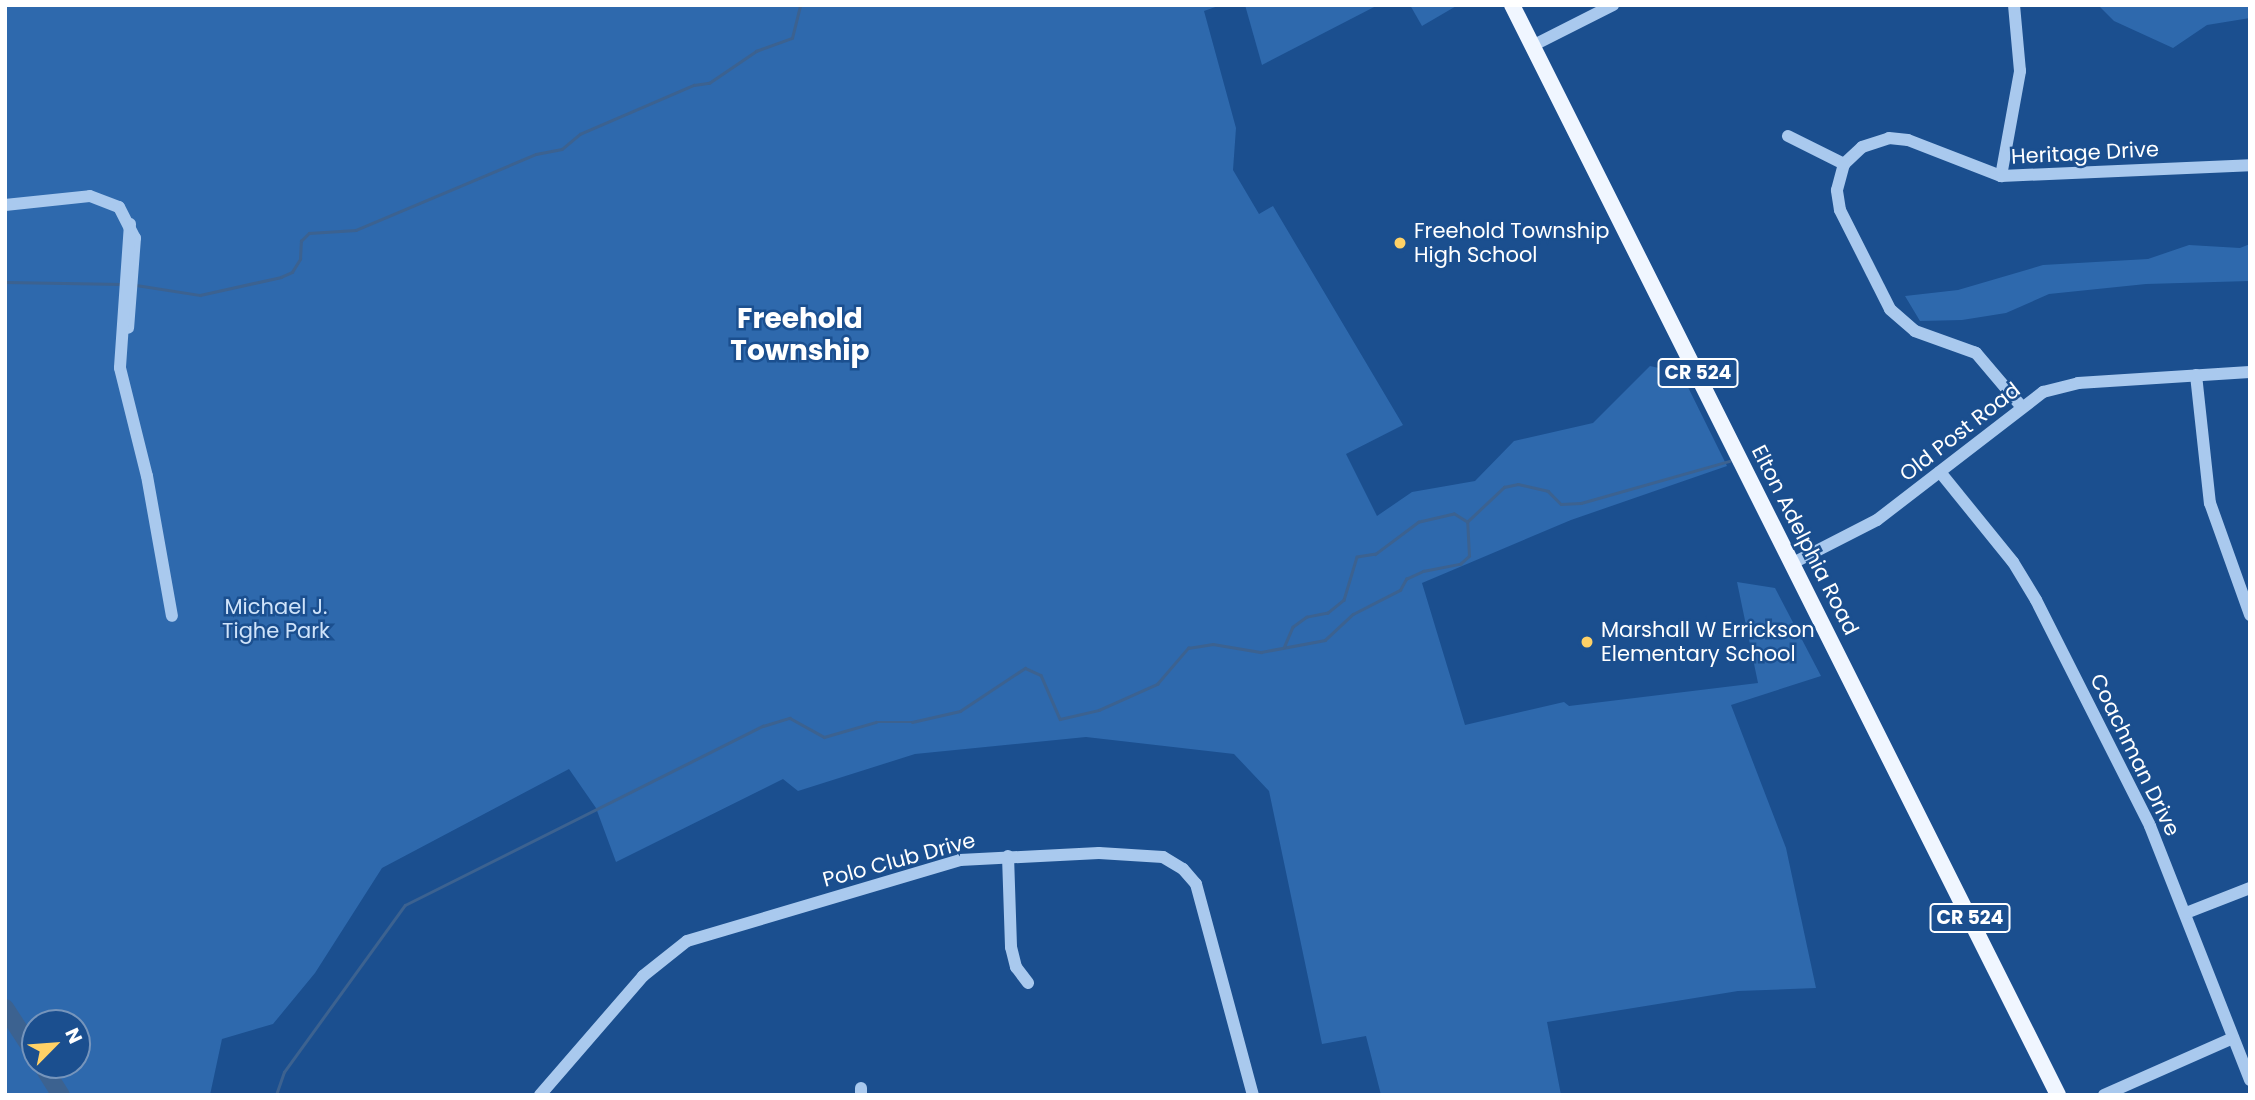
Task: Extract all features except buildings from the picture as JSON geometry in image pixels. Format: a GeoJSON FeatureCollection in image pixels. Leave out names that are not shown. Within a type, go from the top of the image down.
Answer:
{"type":"FeatureCollection","features":[{"type":"Feature","properties":{"kind":"main road","name":"Elton Adelphia Road"},"geometry":{"type":"LineString","coordinates":[[1512,5],[2058,1095]]}},
{"type":"Feature","properties":{"kind":"street"},"geometry":{"type":"LineString","coordinates":[[1532,46],[1613,5]]}},
{"type":"Feature","properties":{"kind":"street"},"geometry":{"type":"LineString","coordinates":[[2001,176],[2020,71],[2014,5]]}},
{"type":"Feature","properties":{"kind":"street"},"geometry":{"type":"LineString","coordinates":[[1788,136],[1844,164],[1837,190],[1840,210],[1890,309],[1915,331],[1976,353],[2021,406]]}},
{"type":"Feature","properties":{"kind":"street","name":"Heritage Drive"},"geometry":{"type":"LineString","coordinates":[[1844,164],[1869,143],[1900,138],[2001,176],[2250,165]]}},
{"type":"Feature","properties":{"kind":"street"},"geometry":{"type":"LineString","coordinates":[[5,205],[99,197],[119,207],[130,224],[135,238],[128,277],[124,391],[147,476],[172,616]]}},
{"type":"Feature","properties":{"kind":"street","name":"Old Post Road"},"geometry":{"type":"LineString","coordinates":[[1793,563],[1877,520],[2021,406],[2067,384],[2250,372]]}},
{"type":"Feature","properties":{"kind":"street"},"geometry":{"type":"LineString","coordinates":[[2196,375],[2210,503],[2250,615]]}},
{"type":"Feature","properties":{"kind":"street","name":"Coachman Drive"},"geometry":{"type":"LineString","coordinates":[[1940,472],[2013,562],[2036,600],[2150,826],[2250,1080]]}},
{"type":"Feature","properties":{"kind":"street","name":"Polo Club Drive"},"geometry":{"type":"LineString","coordinates":[[540,1095],[649,969],[687,942],[960,860],[1008,856],[1141,853],[1163,857],[1183,869],[1202,896],[1253,1095]]}},
{"type":"Feature","properties":{"kind":"street"},"geometry":{"type":"LineString","coordinates":[[1008,856],[1011,947],[1016,967],[1028,983]]}},
{"type":"Feature","properties":{"kind":"street"},"geometry":{"type":"LineString","coordinates":[[2186,913],[2250,888]]}},
{"type":"Feature","properties":{"kind":"street"},"geometry":{"type":"LineString","coordinates":[[2104,1095],[2233,1038]]}},
{"type":"Feature","properties":{"kind":"green space","name":"Michael J. Tighe Park"},"geometry":{"type":"Polygon","coordinates":[[[5,5],[1221,5],[1204,11],[1236,128],[1233,170],[1259,214],[1273,206],[1403,425],[1346,454],[1377,516],[1412,492],[1475,481],[1514,441],[1593,423],[1650,366],[1681,373],[1727,466],[1571,520],[1422,583],[1465,725],[1564,702],[1569,706],[1758,683],[1737,582],[1775,588],[1821,676],[1731,705],[1786,848],[1816,988],[1738,991],[1547,1022],[1561,1095],[1381,1095],[1366,1036],[1322,1044],[1269,791],[1234,754],[1086,737],[915,754],[798,791],[783,779],[616,862],[596,808],[569,769],[382,868],[315,973],[273,1024],[222,1039],[210,1095],[5,1095],[5,5]]]}},
{"type":"Feature","properties":{"kind":"green space"},"geometry":{"type":"Polygon","coordinates":[[[1245,5],[1378,5],[1262,65],[1245,5]]]}},
{"type":"Feature","properties":{"kind":"green space"},"geometry":{"type":"Polygon","coordinates":[[[1410,5],[1458,5],[1422,26],[1410,5]]]}},
{"type":"Feature","properties":{"kind":"green space"},"geometry":{"type":"Polygon","coordinates":[[[2098,5],[2250,5],[2250,18],[2207,25],[2173,48],[2114,21],[2098,5]]]}},
{"type":"Feature","properties":{"kind":"green space"},"geometry":{"type":"Polygon","coordinates":[[[2250,244],[2250,281],[2146,284],[2049,294],[2006,313],[1962,320],[1920,321],[1905,296],[1958,290],[2043,265],[2148,259],[2189,245],[2240,248],[2250,244]]]}},
{"type":"Feature","properties":{"kind":"waterway"},"geometry":{"type":"LineString","coordinates":[[136,285],[200,295],[281,277],[292,272],[300,259],[301,241],[309,233],[356,230],[536,154],[562,149],[580,134],[694,85],[709,83],[756,51],[792,38],[800,5]]}},
{"type":"Feature","properties":{"kind":"waterway"},"geometry":{"type":"LineString","coordinates":[[5,282],[122,284]]}},
{"type":"Feature","properties":{"kind":"waterway"},"geometry":{"type":"LineString","coordinates":[[1467,522],[1504,487],[1518,484],[1548,491],[1561,504],[1581,503],[1729,461]]}},
{"type":"Feature","properties":{"kind":"waterway"},"geometry":{"type":"LineString","coordinates":[[276,1095],[284,1072],[405,905],[763,726],[790,718],[824,737],[876,722],[912,722],[960,711],[1025,668],[1041,675],[1060,719],[1099,710],[1157,684],[1188,648],[1213,644],[1261,652],[1325,640],[1353,614],[1400,590],[1406,579],[1423,571],[1460,564],[1469,556],[1467,522],[1454,514],[1419,522],[1376,554],[1357,557],[1344,600],[1328,613],[1307,617],[1293,627],[1285,646]]}},
{"type":"Feature","properties":{"kind":"waterway"},"geometry":{"type":"LineString","coordinates":[[5,1008],[21,1033]]}},
{"type":"Feature","properties":{"kind":"waterway"},"geometry":{"type":"LineString","coordinates":[[51,1079],[61,1095]]}},
{"type":"Feature","properties":{"kind":"place","name":"Freehold Township High School"},"geometry":{"type":"Point","coordinates":[1400,243]}},
{"type":"Feature","properties":{"kind":"place","name":"Marshall W Errickson Elementary School"},"geometry":{"type":"Point","coordinates":[1587,642]}},
{"type":"Feature","properties":{"kind":"district","name":"Freehold Township"},"geometry":{"type":"Point","coordinates":[800,335]}}]}
